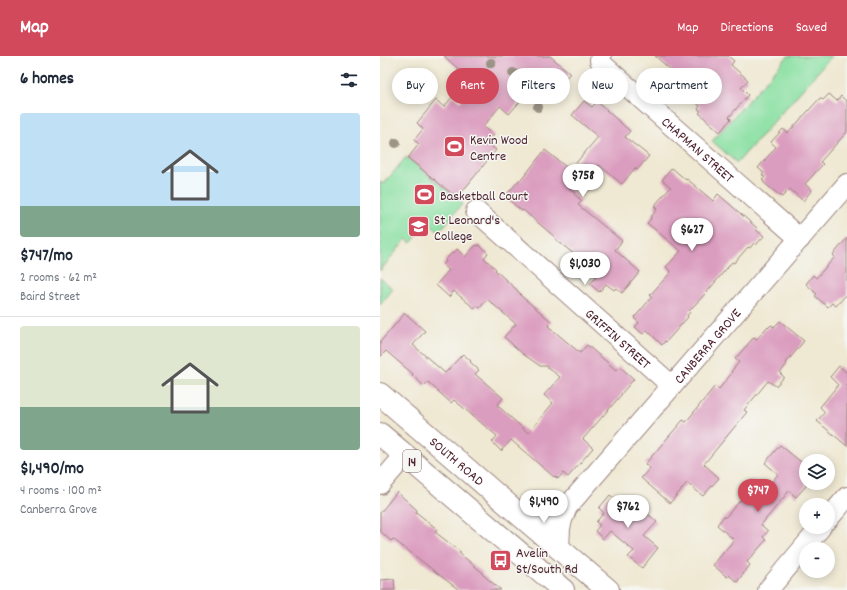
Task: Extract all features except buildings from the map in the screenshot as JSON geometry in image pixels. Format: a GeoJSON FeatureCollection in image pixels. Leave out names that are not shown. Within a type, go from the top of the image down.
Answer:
{"type":"FeatureCollection","features":[{"type":"Feature","properties":{"kind":"main road","name":"SOUTH ROAD"},"geometry":{"type":"LineString","coordinates":[[380,394],[608,590]]}},
{"type":"Feature","properties":{"kind":"main road","name":"SOUTH ROAD"},"geometry":{"type":"LineString","coordinates":[[380,434],[563,590]]}},
{"type":"Feature","properties":{"kind":"main road"},"geometry":{"type":"LineString","coordinates":[[444,488],[463,466]]}},
{"type":"Feature","properties":{"kind":"street","name":"CHAPMAN STREET"},"geometry":{"type":"LineString","coordinates":[[600,57],[603,65],[800,239]]}},
{"type":"Feature","properties":{"kind":"street","name":"CANBERRA GROVE"},"geometry":{"type":"LineString","coordinates":[[528,522],[546,519],[557,515],[567,507],[847,184]]}},
{"type":"Feature","properties":{"kind":"street","name":"GRIFFIN STREET"},"geometry":{"type":"LineString","coordinates":[[476,211],[672,386]]}},
{"type":"Feature","properties":{"kind":"street"},"geometry":{"type":"LineString","coordinates":[[380,484],[405,455]]}},
{"type":"Feature","properties":{"kind":"street"},"geometry":{"type":"LineString","coordinates":[[835,511],[847,497]]}},
{"type":"Feature","properties":{"kind":"street","name":"CANBERRA GROVE"},"geometry":{"type":"LineString","coordinates":[[559,548],[560,528],[567,507]]}},
{"type":"Feature","properties":{"kind":"street"},"geometry":{"type":"LineString","coordinates":[[768,590],[815,534]]}},
{"type":"Feature","properties":{"kind":"green space"},"geometry":{"type":"Polygon","coordinates":[[[788,56],[832,56],[737,163],[712,141],[788,56]]]}},
{"type":"Feature","properties":{"kind":"green space"},"geometry":{"type":"Polygon","coordinates":[[[406,157],[463,203],[439,232],[428,223],[411,243],[406,239],[380,271],[380,182],[384,184],[406,157]]]}},
{"type":"Feature","properties":{"kind":"green space"},"geometry":{"type":"Polygon","coordinates":[[[380,278],[393,289],[380,305],[380,278]]]}},
{"type":"Feature","properties":{"kind":"place","name":"Kevin Wood Centre"},"geometry":{"type":"Point","coordinates":[455,147]}},
{"type":"Feature","properties":{"kind":"place","name":"Basketball Court"},"geometry":{"type":"Point","coordinates":[424,195]}},
{"type":"Feature","properties":{"kind":"place","name":"St Leonard's College"},"geometry":{"type":"Point","coordinates":[419,227]}},
{"type":"Feature","properties":{"kind":"place","name":"Avelin St/South Rd"},"geometry":{"type":"Point","coordinates":[501,560]}}]}
